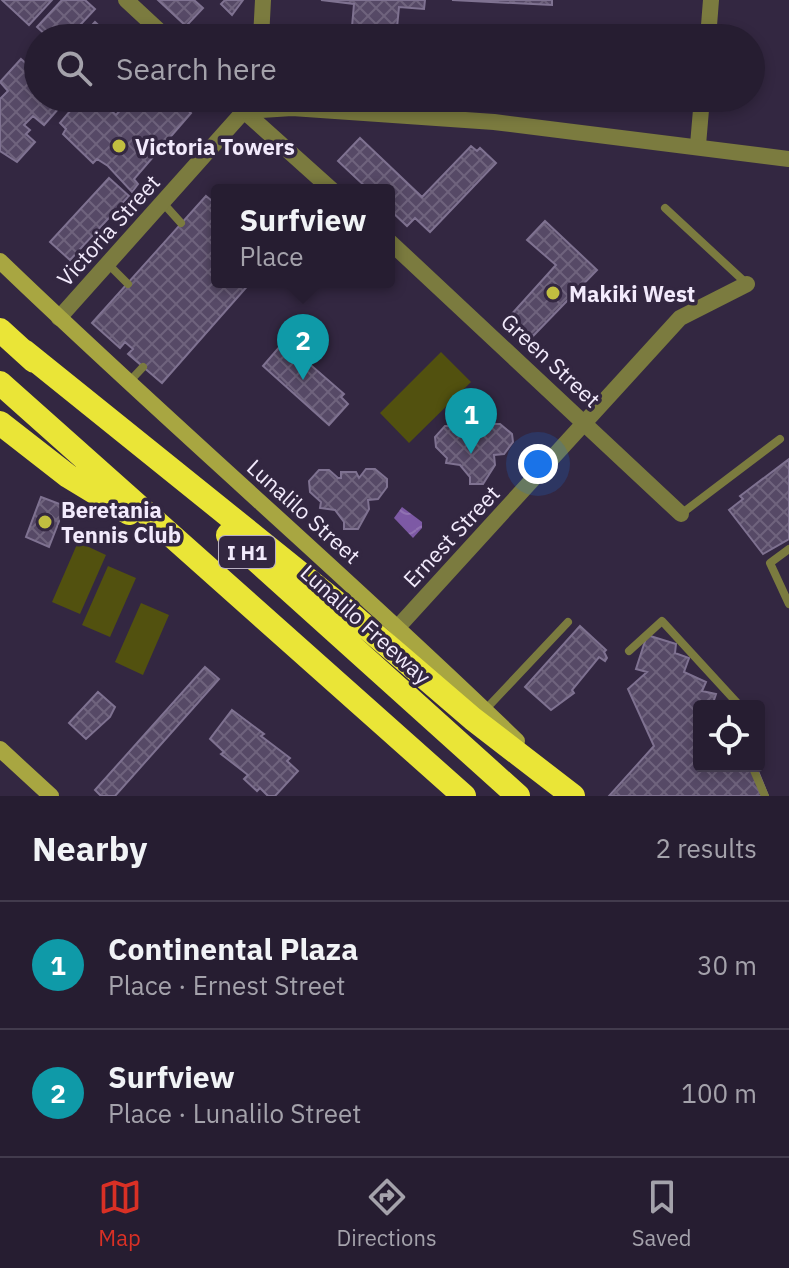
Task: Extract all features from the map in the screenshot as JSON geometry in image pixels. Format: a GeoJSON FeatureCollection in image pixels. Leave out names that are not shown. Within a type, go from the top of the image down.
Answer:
{"type":"FeatureCollection","features":[{"type":"Feature","properties":{"kind":"highway","name":"Lunalilo Freeway"},"geometry":{"type":"LineString","coordinates":[[0,330],[518,796]]}},
{"type":"Feature","properties":{"kind":"highway"},"geometry":{"type":"LineString","coordinates":[[24,351],[352,615],[473,719],[575,796]]}},
{"type":"Feature","properties":{"kind":"highway","name":"I H1"},"geometry":{"type":"LineString","coordinates":[[0,383],[464,796]]}},
{"type":"Feature","properties":{"kind":"highway"},"geometry":{"type":"LineString","coordinates":[[0,423],[68,476],[179,543]]}},
{"type":"Feature","properties":{"kind":"main road","name":"Lunalilo Street"},"geometry":{"type":"LineString","coordinates":[[0,261],[398,627],[575,796]]}},
{"type":"Feature","properties":{"kind":"main road"},"geometry":{"type":"LineString","coordinates":[[0,749],[51,796]]}},
{"type":"Feature","properties":{"kind":"street"},"geometry":{"type":"LineString","coordinates":[[126,0],[152,24]]}},
{"type":"Feature","properties":{"kind":"street"},"geometry":{"type":"LineString","coordinates":[[262,24],[263,0]]}},
{"type":"Feature","properties":{"kind":"street"},"geometry":{"type":"LineString","coordinates":[[709,24],[711,0]]}},
{"type":"Feature","properties":{"kind":"street","name":"Victoria Street"},"geometry":{"type":"LineString","coordinates":[[59,318],[241,112]]}},
{"type":"Feature","properties":{"kind":"street"},"geometry":{"type":"LineString","coordinates":[[256,112],[326,184]]}},
{"type":"Feature","properties":{"kind":"street"},"geometry":{"type":"LineString","coordinates":[[350,112],[494,122],[698,145],[789,159]]}},
{"type":"Feature","properties":{"kind":"street"},"geometry":{"type":"LineString","coordinates":[[698,145],[701,112]]}},
{"type":"Feature","properties":{"kind":"street","name":"Green Street"},"geometry":{"type":"LineString","coordinates":[[395,247],[681,514]]}},
{"type":"Feature","properties":{"kind":"street","name":"Ernest Street"},"geometry":{"type":"LineString","coordinates":[[398,627],[680,318],[747,284]]}},
{"type":"Feature","properties":{"kind":"lane"},"geometry":{"type":"LineString","coordinates":[[162,203],[181,223]]}},
{"type":"Feature","properties":{"kind":"lane"},"geometry":{"type":"LineString","coordinates":[[665,208],[747,284]]}},
{"type":"Feature","properties":{"kind":"lane"},"geometry":{"type":"LineString","coordinates":[[107,264],[128,284]]}},
{"type":"Feature","properties":{"kind":"lane"},"geometry":{"type":"LineString","coordinates":[[129,382],[143,367]]}},
{"type":"Feature","properties":{"kind":"lane"},"geometry":{"type":"LineString","coordinates":[[681,514],[780,439]]}},
{"type":"Feature","properties":{"kind":"lane"},"geometry":{"type":"LineString","coordinates":[[789,549],[770,563],[789,604]]}},
{"type":"Feature","properties":{"kind":"lane"},"geometry":{"type":"LineString","coordinates":[[629,651],[662,621],[734,700]]}},
{"type":"Feature","properties":{"kind":"lane"},"geometry":{"type":"LineString","coordinates":[[485,710],[568,622]]}},
{"type":"Feature","properties":{"kind":"lane"},"geometry":{"type":"LineString","coordinates":[[755,772],[765,796]]}},
{"type":"Feature","properties":{"kind":"shaded area"},"geometry":{"type":"Polygon","coordinates":[[[441,352],[471,382],[409,443],[380,413],[441,352]]]}},
{"type":"Feature","properties":{"kind":"shaded area"},"geometry":{"type":"Polygon","coordinates":[[[78,542],[106,555],[80,614],[52,602],[78,542]]]}},
{"type":"Feature","properties":{"kind":"shaded area"},"geometry":{"type":"Polygon","coordinates":[[[108,566],[136,578],[110,637],[82,625],[108,566]]]}},
{"type":"Feature","properties":{"kind":"shaded area"},"geometry":{"type":"Polygon","coordinates":[[[141,603],[169,615],[143,675],[115,662],[141,603]]]}},
{"type":"Feature","properties":{"kind":"water"},"geometry":{"type":"Polygon","coordinates":[[[402,507],[422,522],[422,528],[413,538],[394,518],[402,507]]]}},
{"type":"Feature","properties":{"kind":"building"},"geometry":{"type":"Polygon","coordinates":[[[2,0],[52,0],[28,24],[2,0]]]}},
{"type":"Feature","properties":{"kind":"building"},"geometry":{"type":"Polygon","coordinates":[[[62,0],[85,0],[95,9],[81,24],[40,24],[62,0]]]}},
{"type":"Feature","properties":{"kind":"building"},"geometry":{"type":"Polygon","coordinates":[[[158,0],[194,0],[203,8],[188,24],[184,24],[158,0]]]}},
{"type":"Feature","properties":{"kind":"building"},"geometry":{"type":"Polygon","coordinates":[[[225,0],[243,0],[232,15],[221,4],[225,0]]]}},
{"type":"Feature","properties":{"kind":"building"},"geometry":{"type":"Polygon","coordinates":[[[321,0],[425,0],[424,9],[399,7],[397,24],[352,24],[354,4],[321,0]]]}},
{"type":"Feature","properties":{"kind":"building"},"geometry":{"type":"Polygon","coordinates":[[[452,0],[552,0],[552,5],[452,0]]]}},
{"type":"Feature","properties":{"kind":"building"},"geometry":{"type":"Polygon","coordinates":[[[21,59],[24,62],[24,112],[55,112],[44,125],[33,116],[24,125],[30,130],[26,134],[35,142],[17,162],[0,151],[0,99],[8,91],[0,82],[21,59]]]}},
{"type":"Feature","properties":{"kind":"building","name":"Victoria Towers"},"geometry":{"type":"Polygon","coordinates":[[[69,112],[113,112],[116,115],[119,112],[191,113],[134,179],[138,184],[132,192],[108,166],[97,159],[93,163],[63,134],[66,129],[60,123],[69,112]]]}},
{"type":"Feature","properties":{"kind":"building"},"geometry":{"type":"Polygon","coordinates":[[[360,138],[422,197],[471,146],[477,151],[480,148],[496,163],[430,232],[415,218],[407,226],[395,215],[395,184],[363,184],[338,161],[360,138]]]}},
{"type":"Feature","properties":{"kind":"building"},"geometry":{"type":"Polygon","coordinates":[[[109,178],[129,196],[70,260],[50,242],[109,178]]]}},
{"type":"Feature","properties":{"kind":"building"},"geometry":{"type":"Polygon","coordinates":[[[206,196],[211,200],[211,288],[246,288],[162,383],[128,354],[133,349],[125,342],[120,348],[92,323],[206,196]]]}},
{"type":"Feature","properties":{"kind":"building","name":"Makiki West"},"geometry":{"type":"Polygon","coordinates":[[[545,221],[597,270],[533,336],[510,316],[556,265],[527,240],[545,221]]]}},
{"type":"Feature","properties":{"kind":"building"},"geometry":{"type":"Polygon","coordinates":[[[294,339],[304,347],[298,354],[344,394],[341,397],[348,404],[329,425],[263,366],[282,344],[286,348],[294,339]]]}},
{"type":"Feature","properties":{"kind":"building"},"geometry":{"type":"Polygon","coordinates":[[[492,424],[500,424],[512,434],[513,442],[504,454],[494,455],[495,465],[483,484],[470,484],[470,477],[460,465],[446,463],[447,458],[436,447],[435,437],[445,426],[455,426],[463,433],[467,433],[467,427],[482,427],[484,433],[492,424]]]}},
{"type":"Feature","properties":{"kind":"building"},"geometry":{"type":"Polygon","coordinates":[[[789,459],[789,539],[763,554],[729,510],[743,499],[740,496],[789,459]]]}},
{"type":"Feature","properties":{"kind":"building"},"geometry":{"type":"Polygon","coordinates":[[[366,469],[375,469],[387,479],[387,487],[378,499],[368,500],[369,509],[358,529],[344,529],[344,522],[335,510],[320,508],[321,502],[310,492],[309,481],[319,470],[329,470],[338,478],[341,478],[341,472],[356,472],[359,478],[366,469]]]}},
{"type":"Feature","properties":{"kind":"building","name":"Beretania Tennis Club"},"geometry":{"type":"Polygon","coordinates":[[[41,497],[65,506],[49,547],[26,537],[41,497]]]}},
{"type":"Feature","properties":{"kind":"building"},"geometry":{"type":"Polygon","coordinates":[[[580,626],[606,650],[607,658],[605,661],[599,657],[572,690],[574,693],[551,710],[525,687],[580,626]]]}},
{"type":"Feature","properties":{"kind":"building"},"geometry":{"type":"Polygon","coordinates":[[[647,635],[676,644],[675,653],[689,658],[684,672],[706,682],[702,691],[716,694],[714,700],[693,700],[693,772],[758,772],[768,796],[609,796],[654,746],[628,689],[647,672],[636,669],[647,635]]]}},
{"type":"Feature","properties":{"kind":"building"},"geometry":{"type":"Polygon","coordinates":[[[205,667],[219,679],[115,796],[101,796],[95,790],[205,667]]]}},
{"type":"Feature","properties":{"kind":"building"},"geometry":{"type":"Polygon","coordinates":[[[98,692],[115,707],[110,717],[86,739],[69,723],[98,692]]]}},
{"type":"Feature","properties":{"kind":"building"},"geometry":{"type":"Polygon","coordinates":[[[232,710],[290,758],[287,761],[298,771],[275,796],[268,796],[260,788],[257,791],[244,779],[248,775],[221,754],[224,752],[210,739],[232,710]]]}},
{"type":"Feature","properties":{"kind":"place","name":"Victoria Towers"},"geometry":{"type":"Point","coordinates":[119,146]}},
{"type":"Feature","properties":{"kind":"place","name":"Makiki West"},"geometry":{"type":"Point","coordinates":[553,293]}},
{"type":"Feature","properties":{"kind":"place","name":"Surfview"},"geometry":{"type":"Point","coordinates":[303,380]}},
{"type":"Feature","properties":{"kind":"place","name":"Continental Plaza"},"geometry":{"type":"Point","coordinates":[471,454]}},
{"type":"Feature","properties":{"kind":"place","name":"Beretania Tennis Club"},"geometry":{"type":"Point","coordinates":[45,522]}}]}
